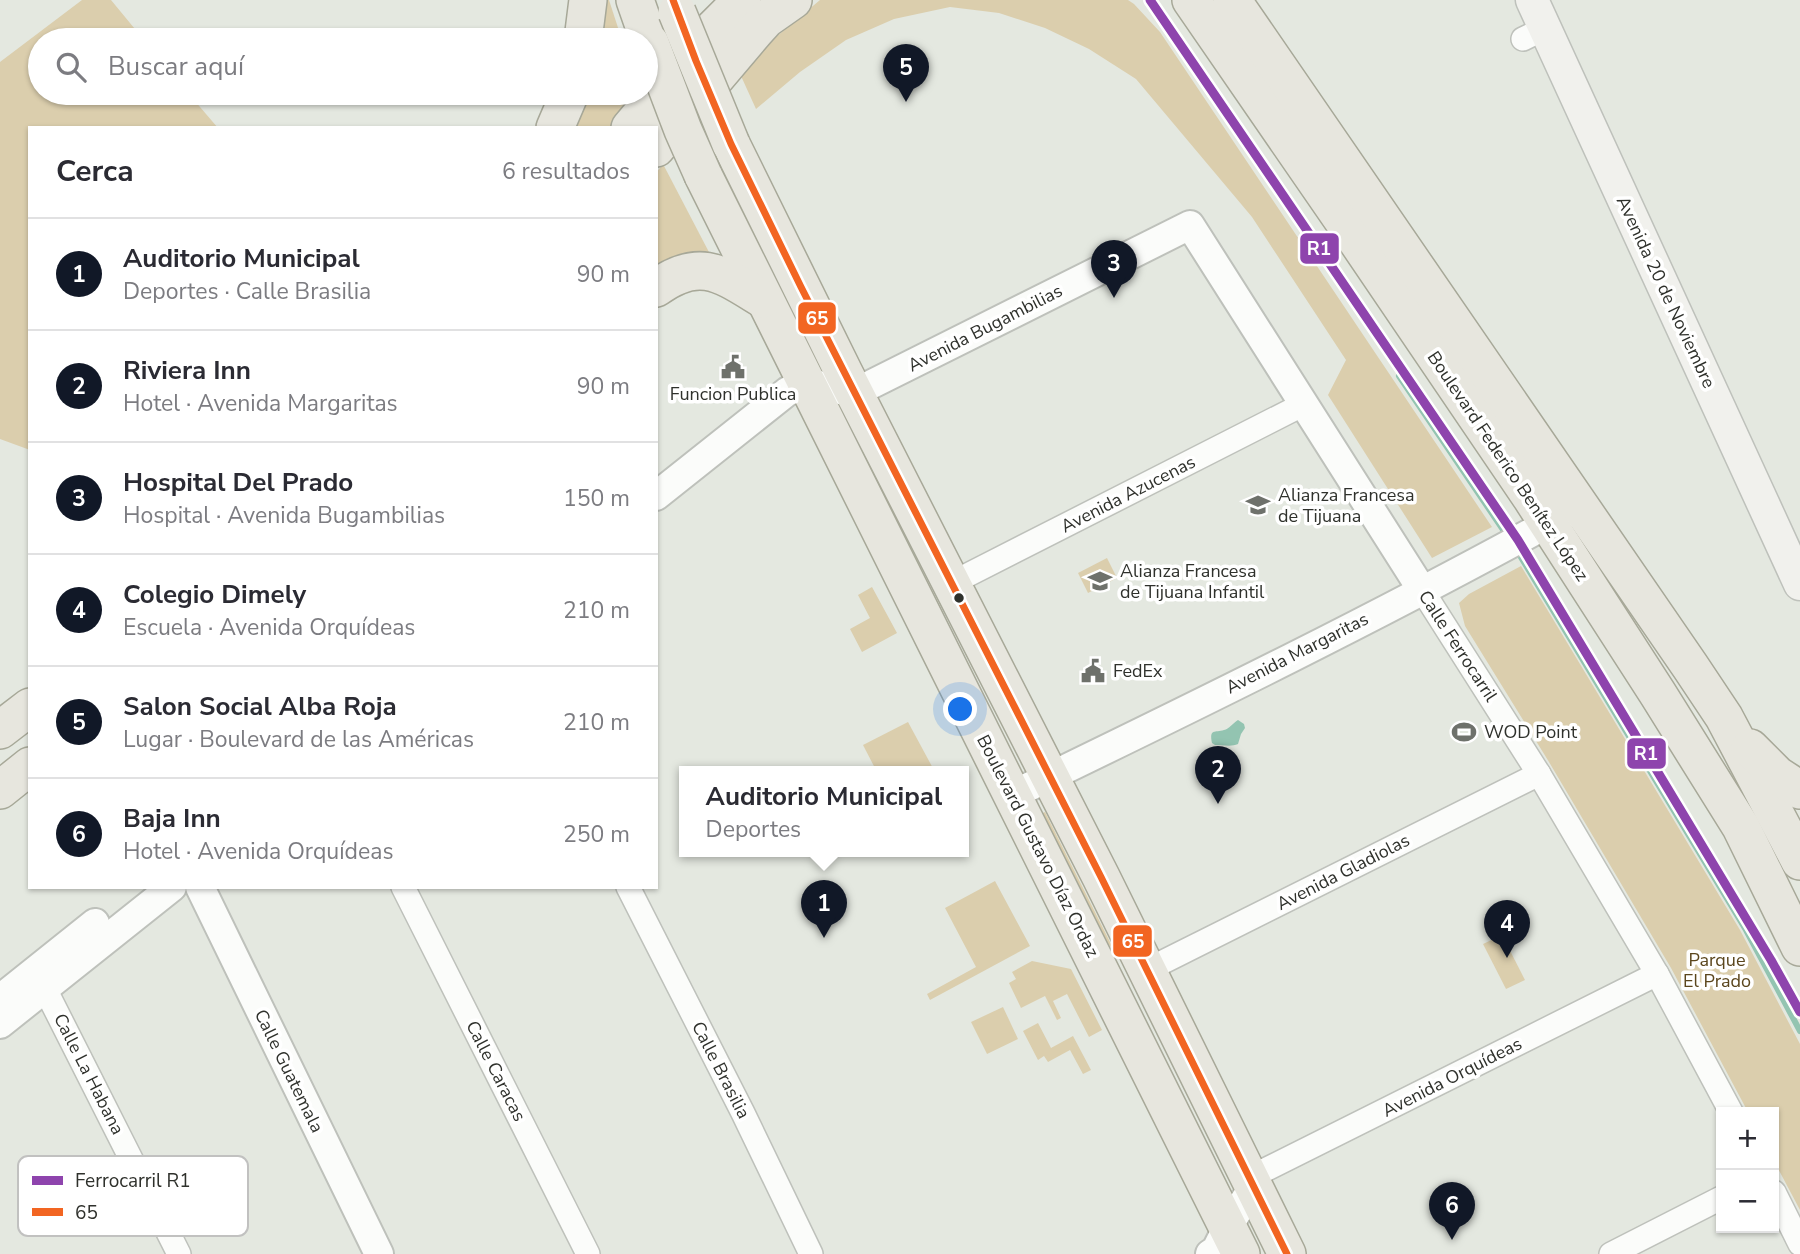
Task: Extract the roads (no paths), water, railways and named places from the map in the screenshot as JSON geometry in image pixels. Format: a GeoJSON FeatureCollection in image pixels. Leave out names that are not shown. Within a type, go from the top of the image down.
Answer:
{"type":"FeatureCollection","features":[{"type":"Feature","properties":{"kind":"main road"},"geometry":{"type":"LineString","coordinates":[[584,28],[588,0]]}},
{"type":"Feature","properties":{"kind":"main road","name":"Boulevard Gustavo Díaz Ordaz"},"geometry":{"type":"LineString","coordinates":[[635,0],[644,28]]}},
{"type":"Feature","properties":{"kind":"main road"},"geometry":{"type":"LineString","coordinates":[[658,95],[741,0]]}},
{"type":"Feature","properties":{"kind":"main road"},"geometry":{"type":"LineString","coordinates":[[658,146],[766,19],[793,0]]}},
{"type":"Feature","properties":{"kind":"main road","name":"Boulevard Federico Benítez López"},"geometry":{"type":"LineString","coordinates":[[1232,0],[1724,718],[1791,867],[1800,947]]}},
{"type":"Feature","properties":{"kind":"main road","name":"Avenida 20 de Noviembre"},"geometry":{"type":"LineString","coordinates":[[1532,0],[1534,33],[1800,584]]}},
{"type":"Feature","properties":{"kind":"main road","name":"Boulevard Federico Benítez López"},"geometry":{"type":"LineString","coordinates":[[1187,2],[1351,232],[1548,523],[1741,827],[1763,856],[1791,867]]}},
{"type":"Feature","properties":{"kind":"main road"},"geometry":{"type":"LineString","coordinates":[[675,6],[731,144],[1287,1254]]}},
{"type":"Feature","properties":{"kind":"main road","name":"Boulevard Gustavo Díaz Ordaz"},"geometry":{"type":"LineString","coordinates":[[658,66],[702,175],[1012,795],[1227,1245]]}},
{"type":"Feature","properties":{"kind":"main road"},"geometry":{"type":"LineString","coordinates":[[556,126],[565,105]]}},
{"type":"Feature","properties":{"kind":"main road"},"geometry":{"type":"LineString","coordinates":[[632,126],[649,105]]}},
{"type":"Feature","properties":{"kind":"main road"},"geometry":{"type":"LineString","coordinates":[[658,287],[677,275],[695,270],[718,274],[764,299]]}},
{"type":"Feature","properties":{"kind":"main road"},"geometry":{"type":"LineString","coordinates":[[0,730],[28,709]]}},
{"type":"Feature","properties":{"kind":"main road"},"geometry":{"type":"LineString","coordinates":[[1724,718],[1777,775],[1800,790]]}},
{"type":"Feature","properties":{"kind":"main road"},"geometry":{"type":"LineString","coordinates":[[0,790],[28,768]]}},
{"type":"Feature","properties":{"kind":"street","name":"Avenida Bugambilias"},"geometry":{"type":"LineString","coordinates":[[854,393],[1190,225]]}},
{"type":"Feature","properties":{"kind":"street","name":"Calle Ferrocarril"},"geometry":{"type":"LineString","coordinates":[[1190,225],[1539,774],[1657,974],[1728,1107]]}},
{"type":"Feature","properties":{"kind":"street"},"geometry":{"type":"LineString","coordinates":[[658,494],[788,391],[805,382],[854,393]]}},
{"type":"Feature","properties":{"kind":"street","name":"Avenida Azucenas"},"geometry":{"type":"LineString","coordinates":[[953,583],[1304,404]]}},
{"type":"Feature","properties":{"kind":"street","name":"Avenida Margaritas"},"geometry":{"type":"LineString","coordinates":[[1012,795],[1269,668],[1512,544],[1580,506]]}},
{"type":"Feature","properties":{"kind":"street","name":"Avenida Gladiolas"},"geometry":{"type":"LineString","coordinates":[[1147,971],[1539,774]]}},
{"type":"Feature","properties":{"kind":"street"},"geometry":{"type":"LineString","coordinates":[[0,1024],[41,979],[139,889]]}},
{"type":"Feature","properties":{"kind":"street"},"geometry":{"type":"LineString","coordinates":[[0,999],[41,979],[169,889]]}},
{"type":"Feature","properties":{"kind":"street","name":"Calle Guatemala"},"geometry":{"type":"LineString","coordinates":[[201,889],[379,1254]]}},
{"type":"Feature","properties":{"kind":"street","name":"Calle Caracas"},"geometry":{"type":"LineString","coordinates":[[404,889],[588,1254]]}},
{"type":"Feature","properties":{"kind":"street","name":"Calle Brasilia"},"geometry":{"type":"LineString","coordinates":[[629,889],[811,1254]]}},
{"type":"Feature","properties":{"kind":"street","name":"Avenida Orquídeas"},"geometry":{"type":"LineString","coordinates":[[1254,1186],[1263,1171],[1657,974]]}},
{"type":"Feature","properties":{"kind":"street","name":"Calle La Habana"},"geometry":{"type":"LineString","coordinates":[[41,979],[130,1156]]}},
{"type":"Feature","properties":{"kind":"street"},"geometry":{"type":"LineString","coordinates":[[1227,1245],[1254,1186]]}},
{"type":"Feature","properties":{"kind":"street"},"geometry":{"type":"LineString","coordinates":[[1611,1254],[1716,1201]]}},
{"type":"Feature","properties":{"kind":"street"},"geometry":{"type":"LineString","coordinates":[[1779,1202],[1800,1244]]}},
{"type":"Feature","properties":{"kind":"street","name":"Calle La Habana"},"geometry":{"type":"LineString","coordinates":[[170,1236],[179,1254]]}},
{"type":"Feature","properties":{"kind":"waterway"},"geometry":{"type":"LineString","coordinates":[[1399,376],[1508,537]]}},
{"type":"Feature","properties":{"kind":"waterway"},"geometry":{"type":"LineString","coordinates":[[1516,549],[1746,930],[1800,1031]]}},
{"type":"Feature","properties":{"kind":"rail line","name":"R1"},"geometry":{"type":"LineString","coordinates":[[1150,0],[1518,540],[1800,1012]]}},
{"type":"Feature","properties":{"kind":"place","name":"Salon Social Alba Roja"},"geometry":{"type":"Point","coordinates":[906,102]}},
{"type":"Feature","properties":{"kind":"place","name":"Hospital Del Prado"},"geometry":{"type":"Point","coordinates":[1114,298]}},
{"type":"Feature","properties":{"kind":"place","name":"Funcion Publica"},"geometry":{"type":"Point","coordinates":[733,367]}},
{"type":"Feature","properties":{"kind":"place","name":"Alianza Francesa de Tijuana"},"geometry":{"type":"Point","coordinates":[1258,505]}},
{"type":"Feature","properties":{"kind":"place","name":"Alianza Francesa de Tijuana Infantil"},"geometry":{"type":"Point","coordinates":[1100,581]}},
{"type":"Feature","properties":{"kind":"place","name":"FedEx"},"geometry":{"type":"Point","coordinates":[1093,671]}},
{"type":"Feature","properties":{"kind":"place","name":"WOD Point"},"geometry":{"type":"Point","coordinates":[1464,732]}},
{"type":"Feature","properties":{"kind":"place","name":"Riviera Inn"},"geometry":{"type":"Point","coordinates":[1218,804]}},
{"type":"Feature","properties":{"kind":"place","name":"Auditorio Municipal"},"geometry":{"type":"Point","coordinates":[824,938]}},
{"type":"Feature","properties":{"kind":"place","name":"Colegio Dimely"},"geometry":{"type":"Point","coordinates":[1507,958]}},
{"type":"Feature","properties":{"kind":"place","name":"Baja Inn"},"geometry":{"type":"Point","coordinates":[1452,1240]}},
{"type":"Feature","properties":{"kind":"park label","name":"Parque El Prado"},"geometry":{"type":"Point","coordinates":[1717,970]}}]}
